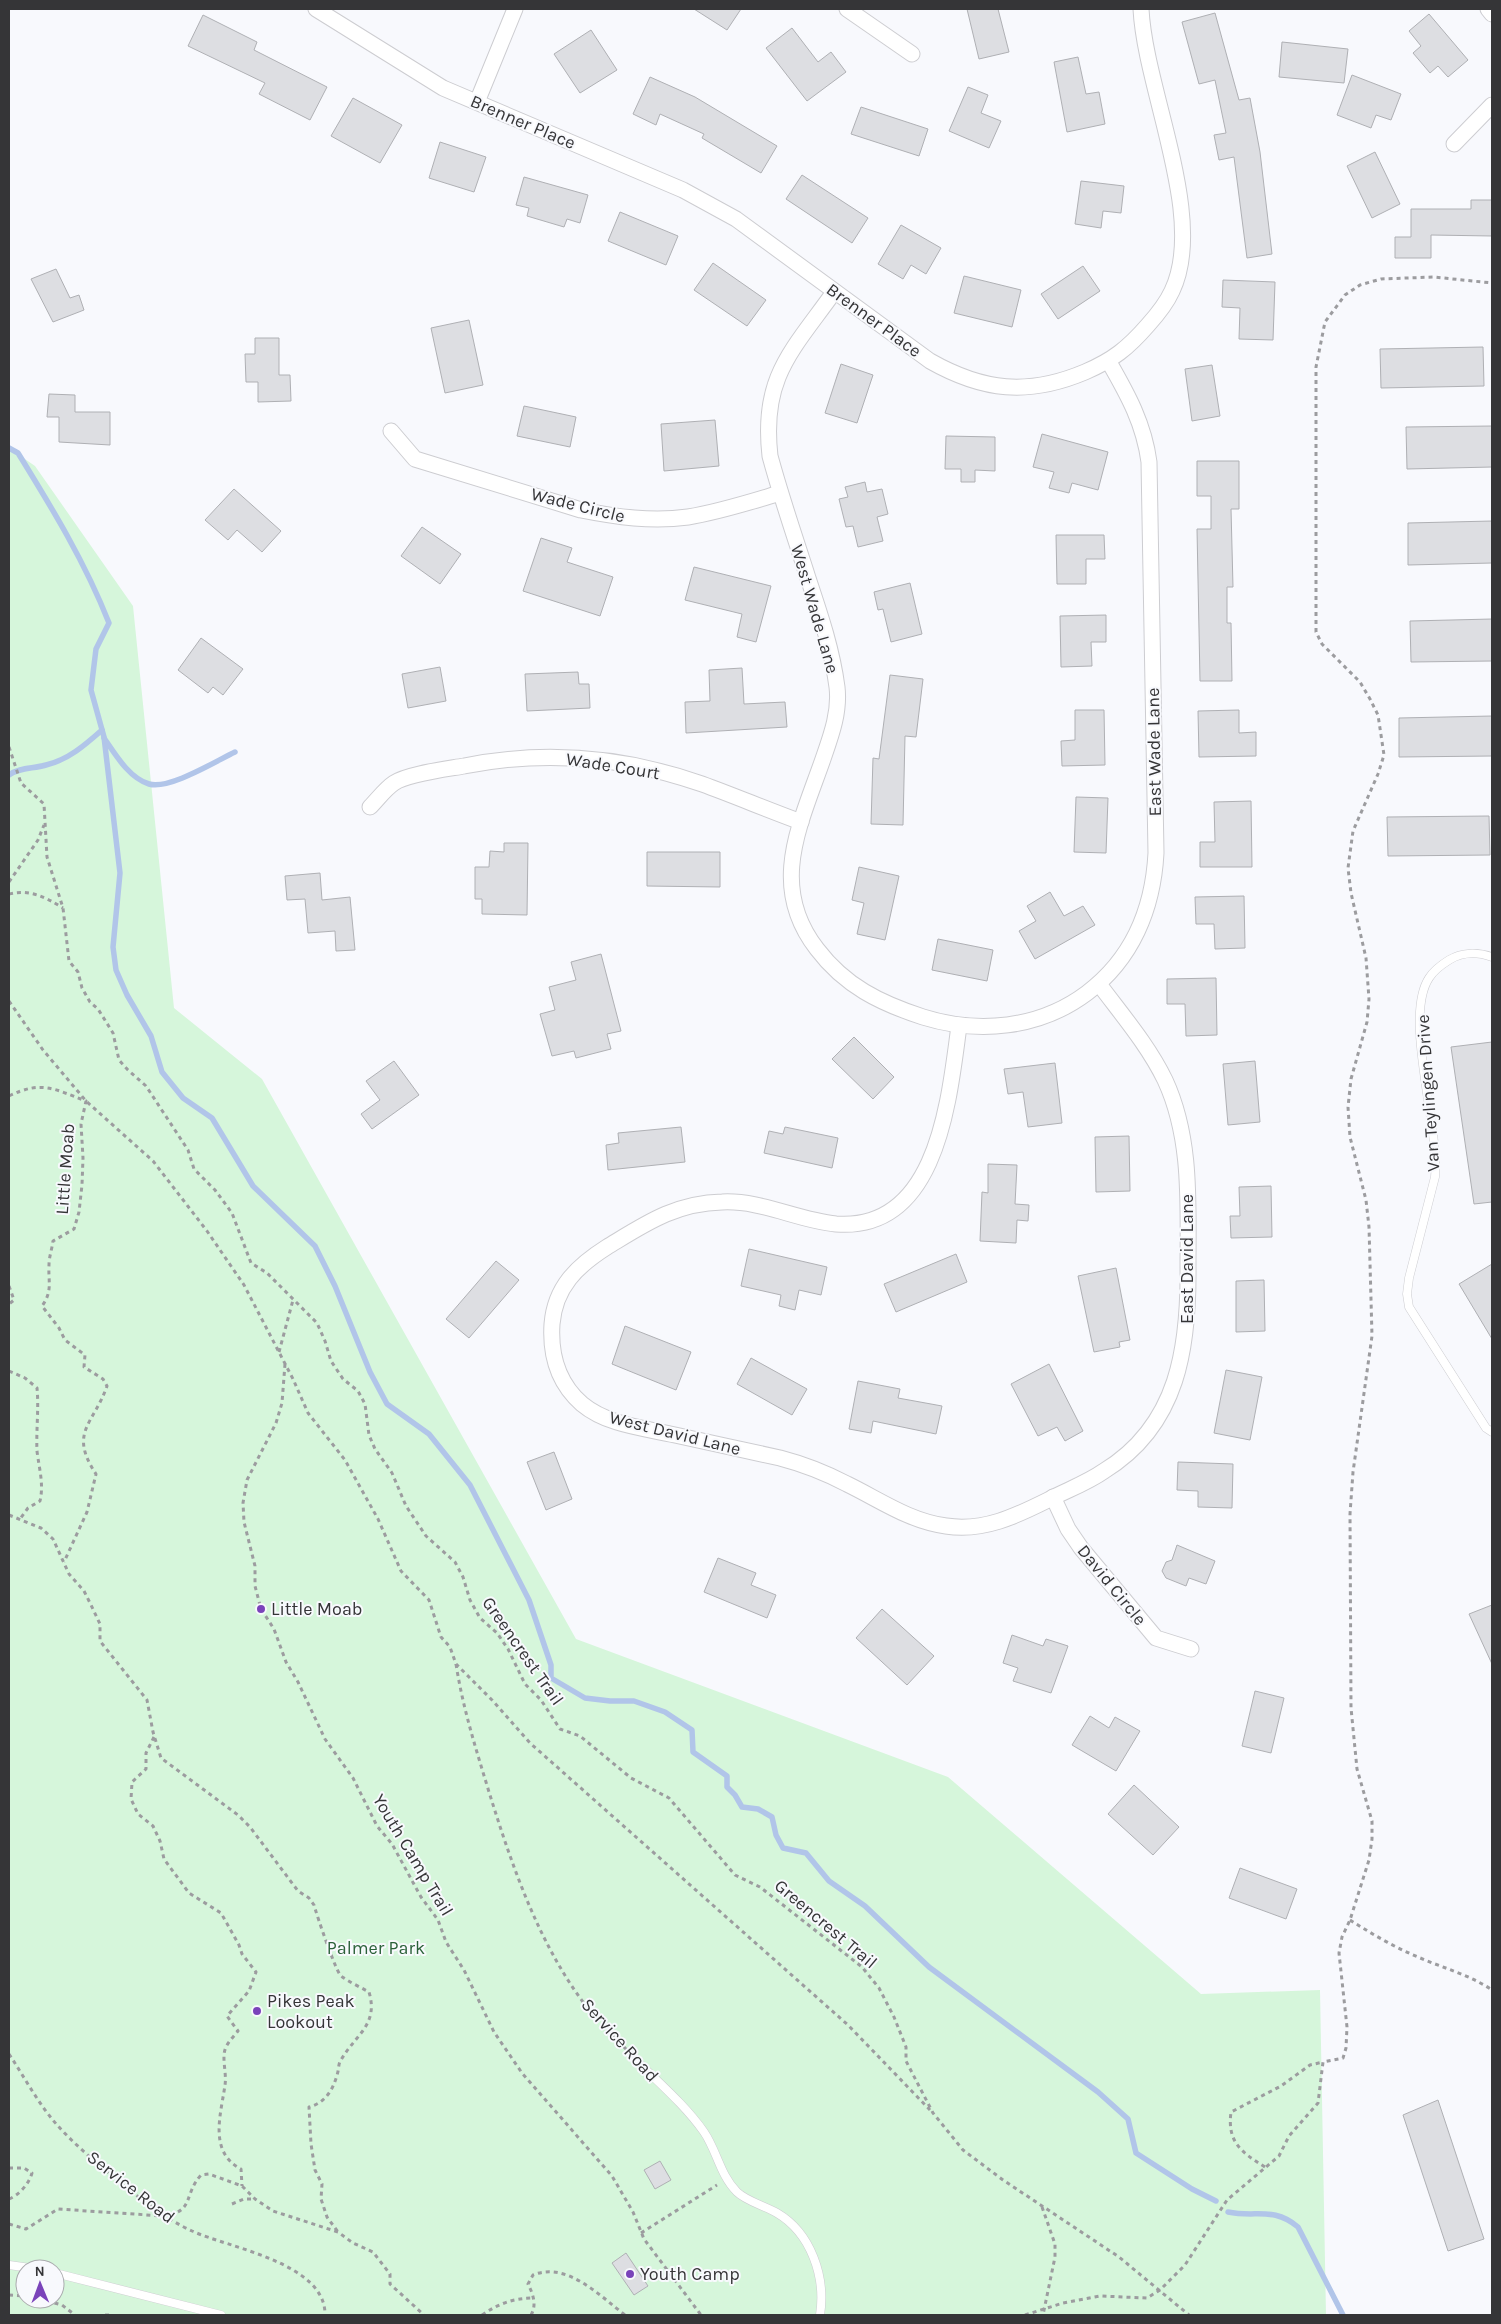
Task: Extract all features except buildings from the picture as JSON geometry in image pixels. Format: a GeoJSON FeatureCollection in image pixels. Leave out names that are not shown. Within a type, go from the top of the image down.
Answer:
{"type":"FeatureCollection","features":[{"type":"Feature","properties":{"kind":"street","name":"Brenner Place"},"geometry":{"type":"LineString","coordinates":[[316,9],[443,88],[683,190],[709,203],[736,218],[930,361],[969,381],[1014,388],[1036,387],[1064,381],[1108,362],[1130,345],[1159,312],[1172,291],[1179,270],[1183,222],[1179,192],[1148,60],[1140,9]]}},
{"type":"Feature","properties":{"kind":"street"},"geometry":{"type":"LineString","coordinates":[[476,102],[515,9]]}},
{"type":"Feature","properties":{"kind":"street"},"geometry":{"type":"LineString","coordinates":[[847,9],[912,54]]}},
{"type":"Feature","properties":{"kind":"street"},"geometry":{"type":"LineString","coordinates":[[1488,9],[1492,14]]}},
{"type":"Feature","properties":{"kind":"street"},"geometry":{"type":"LineString","coordinates":[[1454,144],[1492,105]]}},
{"type":"Feature","properties":{"kind":"street","name":"West Wade Lane"},"geometry":{"type":"LineString","coordinates":[[834,292],[781,368],[768,410],[767,433],[770,456],[780,493],[825,629],[837,690],[836,714],[831,738],[801,822],[794,847],[790,884],[799,920],[809,939],[827,962],[872,998],[902,1010],[959,1026]]}},
{"type":"Feature","properties":{"kind":"street","name":"East Wade Lane"},"geometry":{"type":"LineString","coordinates":[[959,1026],[980,1027],[1028,1021],[1076,1001],[1099,984],[1117,965],[1138,932],[1151,895],[1156,853],[1149,462],[1146,442],[1134,407],[1108,362]]}},
{"type":"Feature","properties":{"kind":"street","name":"Wade Circle"},"geometry":{"type":"LineString","coordinates":[[391,431],[415,459],[581,510],[607,515],[660,519],[687,517],[780,493]]}},
{"type":"Feature","properties":{"kind":"street","name":"Wade Court"},"geometry":{"type":"LineString","coordinates":[[370,807],[395,782],[416,776],[504,759],[585,758],[640,767],[701,783],[801,822]]}},
{"type":"Feature","properties":{"kind":"street","name":"East David Lane"},"geometry":{"type":"LineString","coordinates":[[1053,1497],[1103,1472],[1140,1442],[1161,1411],[1174,1383],[1182,1359],[1187,1331],[1188,1180],[1185,1153],[1174,1102],[1152,1058],[1099,984]]}},
{"type":"Feature","properties":{"kind":"street","name":"West David Lane"},"geometry":{"type":"LineString","coordinates":[[959,1026],[951,1086],[938,1133],[925,1172],[906,1201],[874,1219],[855,1224],[833,1224],[739,1202],[701,1204],[657,1216],[588,1259],[562,1287],[554,1306],[552,1324],[551,1344],[554,1361],[561,1379],[571,1393],[586,1408],[604,1417],[623,1424],[786,1460],[844,1482],[913,1518],[932,1524],[952,1527],[977,1526],[997,1522],[1016,1516],[1053,1497]]}},
{"type":"Feature","properties":{"kind":"street","name":"David Circle"},"geometry":{"type":"LineString","coordinates":[[1053,1497],[1068,1529],[1081,1548],[1156,1638],[1191,1649]]}},
{"type":"Feature","properties":{"kind":"lane","name":"Van Teylingen Drive"},"geometry":{"type":"LineString","coordinates":[[1492,957],[1481,953],[1465,954],[1451,959],[1438,967],[1428,979],[1423,993],[1421,1009],[1424,1074],[1437,1162],[1435,1177],[1409,1278],[1407,1294],[1409,1307],[1486,1428],[1492,1432]]}},
{"type":"Feature","properties":{"kind":"lane","name":"Service Road"},"geometry":{"type":"LineString","coordinates":[[636,2060],[704,2133],[737,2192],[747,2199],[758,2202],[779,2214],[795,2227],[805,2240],[818,2270],[821,2289],[820,2315]]}},
{"type":"Feature","properties":{"kind":"lane"},"geometry":{"type":"LineString","coordinates":[[65,2276],[221,2315]]}},
{"type":"Feature","properties":{"kind":"path"},"geometry":{"type":"LineString","coordinates":[[1265,2167],[1240,2149],[1232,2139],[1229,2121],[1231,2112],[1281,2086],[1310,2065],[1343,2058],[1346,2048],[1346,2027],[1339,1953],[1342,1937],[1350,1920],[1369,1860],[1372,1839],[1372,1821],[1357,1769],[1350,1708],[1350,1514],[1353,1472],[1372,1336],[1369,1227],[1366,1200],[1350,1137],[1348,1107],[1351,1080],[1367,1022],[1366,958],[1348,868],[1353,831],[1378,774],[1384,754],[1378,715],[1370,699],[1360,682],[1322,644],[1316,632],[1316,367],[1325,322],[1346,295],[1360,285],[1381,279],[1434,277],[1492,283]]}},
{"type":"Feature","properties":{"kind":"path","name":"Greencrest Trail"},"geometry":{"type":"LineString","coordinates":[[9,747],[21,783],[44,804],[47,857],[63,908],[69,961],[78,972],[82,988],[90,1002],[98,1009],[113,1033],[119,1060],[146,1086],[154,1101],[166,1114],[188,1150],[194,1169],[215,1190],[232,1213],[251,1263],[268,1273],[317,1323],[331,1361],[343,1379],[358,1390],[365,1404],[369,1435],[375,1448],[392,1473],[411,1514],[426,1536],[455,1562],[463,1577],[470,1600],[480,1618],[497,1633],[508,1649],[525,1684],[542,1700],[560,1729],[580,1736],[630,1778],[669,1798],[735,1875],[760,1887],[774,1897],[862,1967],[879,1988],[894,2016],[906,2047],[906,2061],[932,2113],[963,2150],[1119,2257],[1189,2315]]}},
{"type":"Feature","properties":{"kind":"path"},"geometry":{"type":"LineString","coordinates":[[9,882],[38,840],[45,822]]}},
{"type":"Feature","properties":{"kind":"path"},"geometry":{"type":"LineString","coordinates":[[9,894],[22,891],[43,896],[63,908]]}},
{"type":"Feature","properties":{"kind":"path"},"geometry":{"type":"LineString","coordinates":[[9,1001],[43,1050],[86,1101],[153,1161],[244,1285],[285,1363],[308,1413],[350,1469],[378,1519],[401,1571],[429,1600],[441,1637],[450,1647],[456,1664],[487,1694],[530,1743],[848,2026],[932,2113]]}},
{"type":"Feature","properties":{"kind":"path","name":"Little Moab"},"geometry":{"type":"LineString","coordinates":[[9,1096],[29,1088],[47,1086],[86,1101],[81,1124],[83,1158],[79,1212],[74,1229],[53,1241],[49,1265],[51,1287],[42,1306],[59,1328],[65,1340],[85,1356],[84,1367],[103,1379],[107,1386],[84,1428],[84,1457],[96,1474],[87,1512],[64,1562]]}},
{"type":"Feature","properties":{"kind":"path"},"geometry":{"type":"LineString","coordinates":[[9,1286],[14,1300],[9,1304]]}},
{"type":"Feature","properties":{"kind":"path"},"geometry":{"type":"LineString","coordinates":[[279,1352],[293,1299]]}},
{"type":"Feature","properties":{"kind":"path","name":"Youth Camp Trail"},"geometry":{"type":"LineString","coordinates":[[285,1363],[282,1403],[276,1423],[246,1480],[242,1503],[244,1522],[255,1566],[254,1586],[261,1609],[274,1629],[286,1662],[298,1682],[325,1739],[353,1778],[377,1826],[392,1844],[421,1897],[438,1920],[446,1942],[464,1970],[494,2032],[522,2073],[612,2176],[633,2212],[641,2233],[701,2315]]}},
{"type":"Feature","properties":{"kind":"path"},"geometry":{"type":"LineString","coordinates":[[9,1371],[25,1378],[37,1388],[38,1398],[37,1449],[43,1488],[40,1501],[28,1508],[20,1519]]}},
{"type":"Feature","properties":{"kind":"path"},"geometry":{"type":"LineString","coordinates":[[9,1515],[41,1528],[53,1539],[69,1574],[84,1591],[92,1604],[100,1624],[100,1641],[147,1700],[154,1737],[161,1758],[238,1815],[250,1827],[298,1891],[309,1898],[314,1905],[333,1956],[335,1967],[340,1975],[369,1992],[372,2004],[370,2020],[359,2038],[340,2061],[337,2076],[327,2097],[318,2105],[309,2107],[311,2144],[315,2170],[322,2184],[321,2199],[326,2217],[338,2232]]}},
{"type":"Feature","properties":{"kind":"path","name":"Service Road"},"geometry":{"type":"LineString","coordinates":[[456,1664],[463,1705],[500,1831],[530,1910],[575,1988],[597,2020],[636,2060]]}},
{"type":"Feature","properties":{"kind":"path"},"geometry":{"type":"LineString","coordinates":[[154,1737],[146,1753],[146,1769],[132,1782],[131,1798],[138,1814],[153,1826],[160,1841],[164,1859],[189,1893],[221,1913],[240,1945],[242,1954],[256,1972],[249,1991],[228,2016],[238,2031],[226,2048],[226,2083],[219,2115],[218,2134],[223,2150],[234,2165],[241,2169],[242,2186]]}},
{"type":"Feature","properties":{"kind":"path"},"geometry":{"type":"LineString","coordinates":[[1350,1920],[1380,1939],[1419,1958],[1480,1982],[1492,1990]]}},
{"type":"Feature","properties":{"kind":"path","name":"Service Road"},"geometry":{"type":"LineString","coordinates":[[9,2054],[57,2126],[86,2154],[163,2216],[192,2232],[282,2263],[301,2274],[318,2291],[325,2308],[325,2315]]}},
{"type":"Feature","properties":{"kind":"path"},"geometry":{"type":"LineString","coordinates":[[1025,2315],[1063,2303],[1100,2296],[1147,2298],[1160,2290],[1185,2265],[1227,2200],[1279,2156],[1289,2136],[1318,2103],[1323,2062]]}},
{"type":"Feature","properties":{"kind":"path"},"geometry":{"type":"LineString","coordinates":[[9,2168],[24,2168],[32,2173],[30,2180],[16,2196],[9,2198]]}},
{"type":"Feature","properties":{"kind":"path"},"geometry":{"type":"LineString","coordinates":[[9,2224],[26,2229],[58,2209],[163,2216],[174,2215],[183,2210],[196,2181],[201,2175],[209,2174],[242,2186],[255,2199],[273,2211],[338,2232],[373,2252],[390,2274],[390,2284],[424,2315]]}},
{"type":"Feature","properties":{"kind":"path"},"geometry":{"type":"LineString","coordinates":[[641,2233],[728,2178]]}},
{"type":"Feature","properties":{"kind":"path"},"geometry":{"type":"LineString","coordinates":[[232,2204],[244,2199],[255,2199]]}},
{"type":"Feature","properties":{"kind":"path"},"geometry":{"type":"LineString","coordinates":[[1042,2206],[1055,2244],[1055,2257],[1043,2315]]}},
{"type":"Feature","properties":{"kind":"path"},"geometry":{"type":"LineString","coordinates":[[531,2315],[534,2310],[534,2298],[528,2284],[533,2274],[542,2271],[555,2271],[572,2277],[602,2296],[625,2315]]}},
{"type":"Feature","properties":{"kind":"path"},"geometry":{"type":"LineString","coordinates":[[482,2315],[505,2302],[520,2298],[534,2298]]}},
{"type":"Feature","properties":{"kind":"path"},"geometry":{"type":"LineString","coordinates":[[65,2307],[76,2315]]}},
{"type":"Feature","properties":{"kind":"path"},"geometry":{"type":"LineString","coordinates":[[105,2315],[111,2315]]}},
{"type":"Feature","properties":{"kind":"green space","name":"Palmer Park"},"geometry":{"type":"Polygon","coordinates":[[[9,448],[35,466],[133,606],[174,1008],[262,1079],[576,1639],[948,1777],[1201,1994],[1320,1990],[1326,2315],[9,2315],[9,448]]]}},
{"type":"Feature","properties":{"kind":"waterway"},"geometry":{"type":"LineString","coordinates":[[9,448],[18,453],[55,515],[79,557],[109,623],[96,649],[91,690],[104,737],[120,873],[113,947],[116,970],[127,995],[151,1036],[162,1072],[183,1098],[212,1118],[253,1186],[315,1246],[335,1286],[370,1372],[387,1404],[429,1434],[470,1485],[529,1600],[551,1665],[551,1678],[585,1698],[634,1701],[665,1712],[692,1730],[693,1752],[727,1776],[727,1787],[735,1795],[742,1807],[758,1809],[772,1817],[776,1835],[783,1848],[806,1853],[829,1881],[865,1906],[929,1967],[1098,2092],[1128,2119],[1136,2153],[1192,2189],[1216,2201]]}},
{"type":"Feature","properties":{"kind":"waterway"},"geometry":{"type":"LineString","coordinates":[[9,775],[62,760],[102,730]]}},
{"type":"Feature","properties":{"kind":"waterway"},"geometry":{"type":"LineString","coordinates":[[104,738],[135,777],[149,784],[158,785],[180,779],[235,752]]}},
{"type":"Feature","properties":{"kind":"waterway"},"geometry":{"type":"LineString","coordinates":[[1228,2212],[1272,2215],[1289,2221],[1298,2227],[1343,2315]]}},
{"type":"Feature","properties":{"kind":"place","name":"Little Moab"},"geometry":{"type":"Point","coordinates":[261,1609]}},
{"type":"Feature","properties":{"kind":"place","name":"Pikes Peak Lookout"},"geometry":{"type":"Point","coordinates":[257,2011]}},
{"type":"Feature","properties":{"kind":"place","name":"Youth Camp"},"geometry":{"type":"Point","coordinates":[630,2274]}}]}
